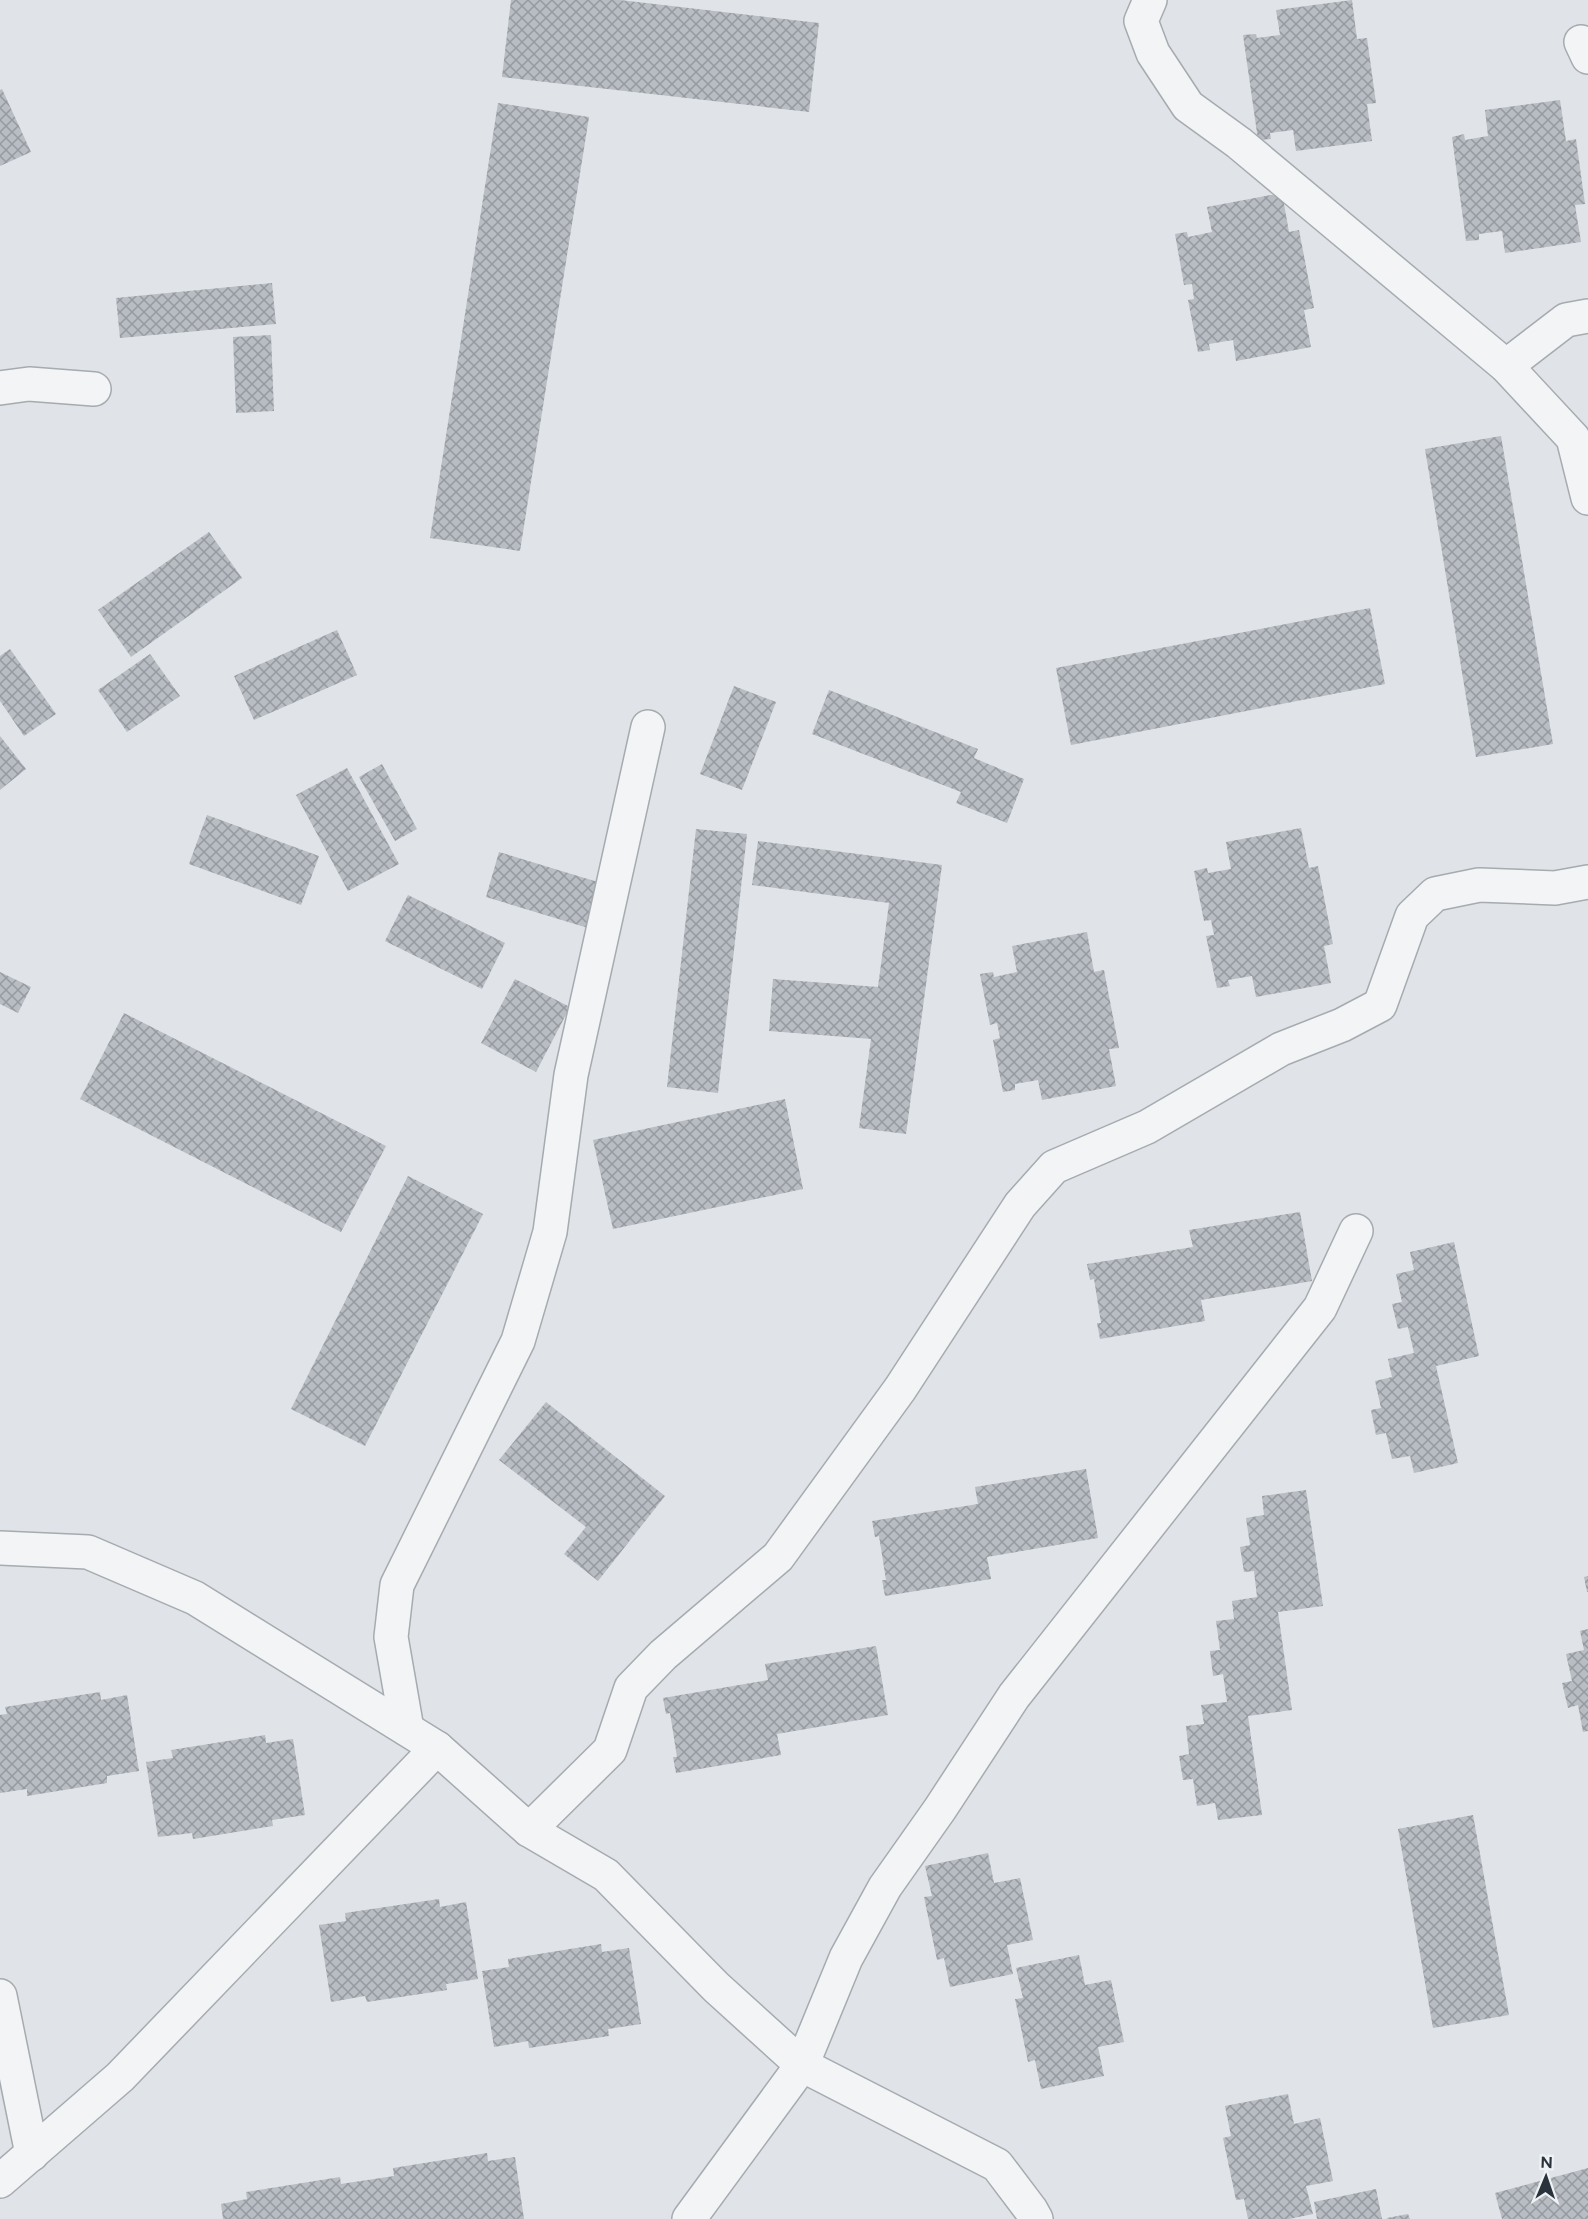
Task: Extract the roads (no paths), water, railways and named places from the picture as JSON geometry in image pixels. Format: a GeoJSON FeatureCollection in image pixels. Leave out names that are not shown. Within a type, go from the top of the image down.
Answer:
{"type":"FeatureCollection","features":[{"type":"Feature","properties":{"kind":"street"},"geometry":{"type":"LineString","coordinates":[[1150,0],[1141,21],[1153,53],[1188,106],[1239,143],[1506,366],[1581,440],[1588,498]]}},
{"type":"Feature","properties":{"kind":"street"},"geometry":{"type":"LineString","coordinates":[[1506,366],[1566,320],[1588,316]]}},
{"type":"Feature","properties":{"kind":"street"},"geometry":{"type":"LineString","coordinates":[[0,388],[29,384],[94,389]]}},
{"type":"Feature","properties":{"kind":"street"},"geometry":{"type":"LineString","coordinates":[[407,1729],[391,1637],[397,1585],[518,1341],[550,1232],[571,1075],[648,728]]}},
{"type":"Feature","properties":{"kind":"street"},"geometry":{"type":"LineString","coordinates":[[529,1830],[610,1750],[631,1688],[663,1655],[778,1557],[900,1389],[1020,1205],[1054,1167],[1147,1128],[1281,1049],[1342,1025],[1380,1005],[1412,916],[1435,894],[1479,885],[1555,888],[1588,882]]}},
{"type":"Feature","properties":{"kind":"street"},"geometry":{"type":"LineString","coordinates":[[689,2219],[802,2065],[846,1958],[885,1887],[940,1809],[1014,1696],[1320,1308],[1356,1231]]}},
{"type":"Feature","properties":{"kind":"street"},"geometry":{"type":"LineString","coordinates":[[0,1548],[88,1552],[195,1598],[437,1748],[529,1830],[606,1875],[716,1987],[802,2065],[997,2164],[1036,2219]]}},
{"type":"Feature","properties":{"kind":"street"},"geometry":{"type":"LineString","coordinates":[[0,2181],[120,2077],[437,1748]]}},
{"type":"Feature","properties":{"kind":"street"},"geometry":{"type":"LineString","coordinates":[[0,1996],[32,2154]]}}]}
